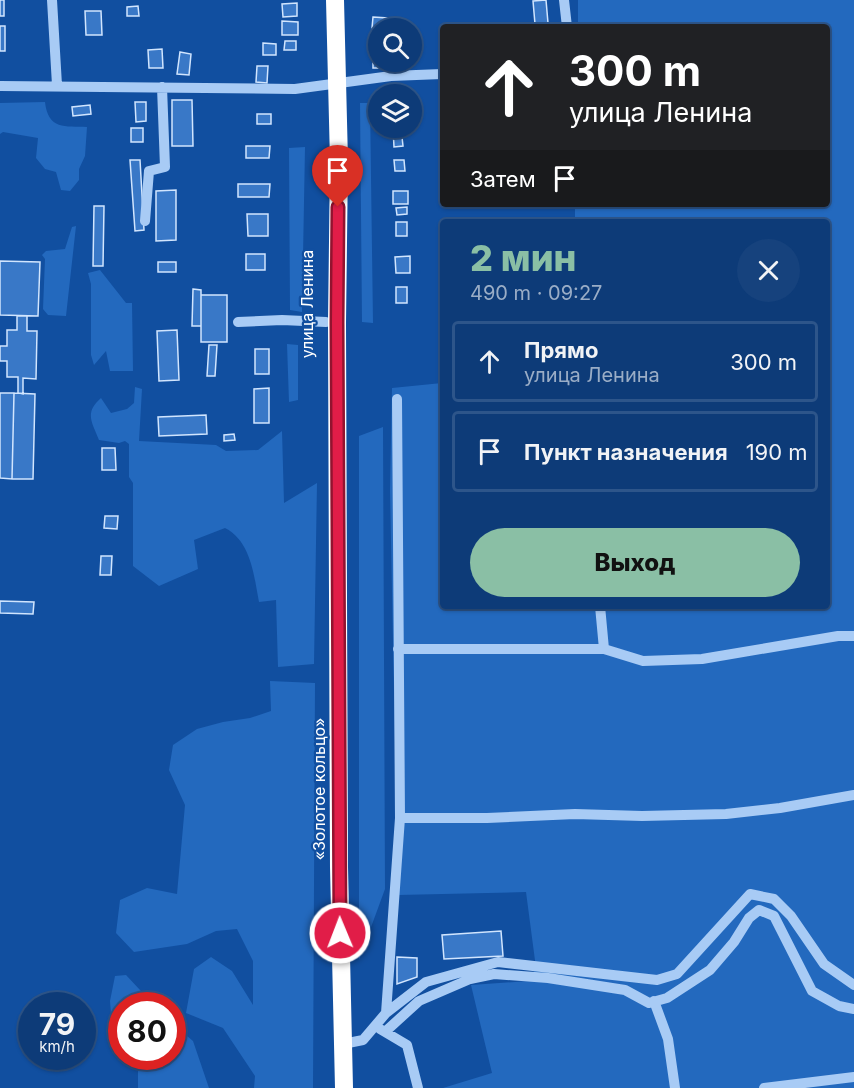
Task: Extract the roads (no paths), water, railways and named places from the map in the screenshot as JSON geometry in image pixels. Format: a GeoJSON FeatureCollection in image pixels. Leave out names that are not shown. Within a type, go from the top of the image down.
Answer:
{"type":"FeatureCollection","features":[{"type":"Feature","properties":{"kind":"highway","name":"улица Ленина"},"geometry":{"type":"LineString","coordinates":[[332,490],[339,161],[335,0]]}},
{"type":"Feature","properties":{"kind":"highway","name":"улица Ленина"},"geometry":{"type":"LineString","coordinates":[[332,490],[326,322],[328,164],[336,82]]}},
{"type":"Feature","properties":{"kind":"highway","name":"«Золотое кольцо»"},"geometry":{"type":"LineString","coordinates":[[332,490],[344,1088]]}},
{"type":"Feature","properties":{"kind":"highway","name":"«Золотое кольцо»"},"geometry":{"type":"LineString","coordinates":[[331,1088],[327,869],[332,490]]}},
{"type":"Feature","properties":{"kind":"street"},"geometry":{"type":"LineString","coordinates":[[52,0],[57,86]]}},
{"type":"Feature","properties":{"kind":"street"},"geometry":{"type":"LineString","coordinates":[[564,0],[567,24]]}},
{"type":"Feature","properties":{"kind":"street"},"geometry":{"type":"LineString","coordinates":[[0,86],[295,89],[391,76],[440,74]]}},
{"type":"Feature","properties":{"kind":"street"},"geometry":{"type":"LineString","coordinates":[[145,221],[149,171],[165,167],[162,87]]}},
{"type":"Feature","properties":{"kind":"street"},"geometry":{"type":"LineString","coordinates":[[238,322],[282,320],[326,322]]}},
{"type":"Feature","properties":{"kind":"street"},"geometry":{"type":"LineString","coordinates":[[386,1013],[400,818],[397,399]]}},
{"type":"Feature","properties":{"kind":"street"},"geometry":{"type":"LineString","coordinates":[[600,609],[604,649]]}},
{"type":"Feature","properties":{"kind":"street"},"geometry":{"type":"LineString","coordinates":[[398,649],[604,649],[643,661],[702,659],[838,636],[854,636]]}},
{"type":"Feature","properties":{"kind":"street"},"geometry":{"type":"LineString","coordinates":[[400,818],[487,818],[575,814],[642,816],[726,814],[780,808],[854,795]]}},
{"type":"Feature","properties":{"kind":"street"},"geometry":{"type":"LineString","coordinates":[[343,1044],[363,1040],[386,1013],[426,982],[498,962],[657,980],[677,974],[750,894],[774,899],[791,916],[824,964],[854,985]]}},
{"type":"Feature","properties":{"kind":"street"},"geometry":{"type":"LineString","coordinates":[[386,1031],[419,1001],[470,979],[494,974],[548,978],[625,990],[649,1003],[668,998],[710,970],[734,942],[749,918],[759,910],[774,916],[812,991],[839,1006],[854,1009]]}},
{"type":"Feature","properties":{"kind":"street"},"geometry":{"type":"LineString","coordinates":[[654,1001],[668,1039],[675,1088]]}},
{"type":"Feature","properties":{"kind":"street"},"geometry":{"type":"LineString","coordinates":[[374,1027],[386,1031],[407,1046],[418,1088]]}},
{"type":"Feature","properties":{"kind":"street"},"geometry":{"type":"LineString","coordinates":[[764,1088],[854,1077]]}}]}
